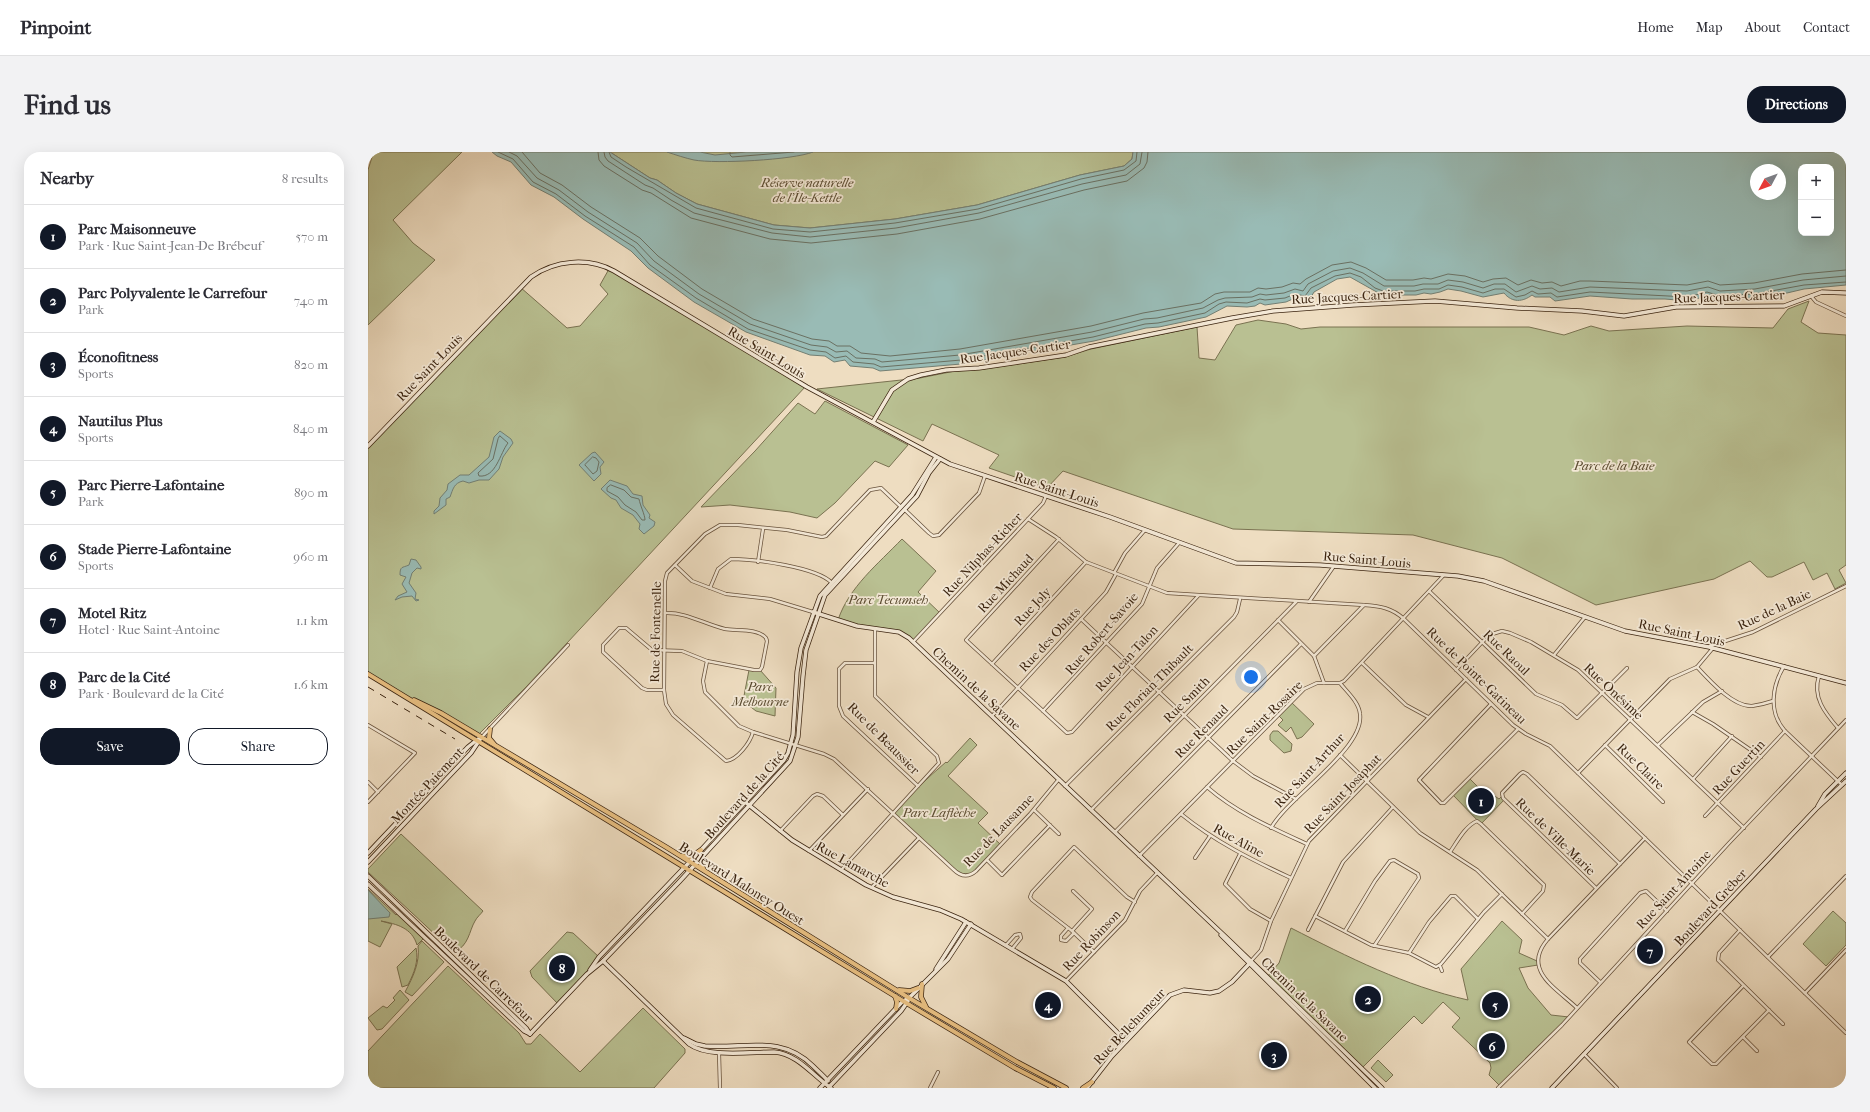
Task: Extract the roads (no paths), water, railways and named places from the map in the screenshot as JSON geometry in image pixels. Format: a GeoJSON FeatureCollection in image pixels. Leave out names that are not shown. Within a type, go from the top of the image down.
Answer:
{"type":"FeatureCollection","features":[{"type":"Feature","properties":{"kind":"main road","name":"Boulevard Maloney Ouest"},"geometry":{"type":"LineString","coordinates":[[368,674],[477,742],[686,867],[894,996],[985,1050],[1054,1088]]}},
{"type":"Feature","properties":{"kind":"main road","name":"Boulevard Maloney Ouest"},"geometry":{"type":"LineString","coordinates":[[406,697],[441,714],[504,751],[666,847],[909,998],[988,1045],[1066,1088]]}},
{"type":"Feature","properties":{"kind":"main road"},"geometry":{"type":"LineString","coordinates":[[490,729],[490,740],[504,751]]}},
{"type":"Feature","properties":{"kind":"main road"},"geometry":{"type":"LineString","coordinates":[[666,847],[688,857],[701,850]]}},
{"type":"Feature","properties":{"kind":"main road"},"geometry":{"type":"LineString","coordinates":[[702,856],[700,861],[701,866],[709,874]]}},
{"type":"Feature","properties":{"kind":"main road"},"geometry":{"type":"LineString","coordinates":[[922,984],[921,998],[926,1008]]}},
{"type":"Feature","properties":{"kind":"main road"},"geometry":{"type":"LineString","coordinates":[[894,989],[907,992],[918,988]]}},
{"type":"Feature","properties":{"kind":"main road"},"geometry":{"type":"LineString","coordinates":[[894,996],[897,1002],[896,1009]]}},
{"type":"Feature","properties":{"kind":"main road"},"geometry":{"type":"LineString","coordinates":[[985,1050],[988,1045]]}},
{"type":"Feature","properties":{"kind":"main road"},"geometry":{"type":"LineString","coordinates":[[1084,1088],[1092,1082]]}},
{"type":"Feature","properties":{"kind":"main road"},"geometry":{"type":"LineString","coordinates":[[1088,1088],[1092,1082]]}},
{"type":"Feature","properties":{"kind":"street","name":"Rue Saint-Louis"},"geometry":{"type":"LineString","coordinates":[[368,446],[526,281],[534,275],[551,267],[574,262],[599,265],[614,271],[799,382],[956,467],[1046,496],[1239,564],[1294,563],[1458,576],[1484,581],[1625,631],[1709,647],[1846,683]]}},
{"type":"Feature","properties":{"kind":"street","name":"Rue Jacques-Cartier"},"geometry":{"type":"LineString","coordinates":[[873,422],[892,390],[908,379],[921,375],[946,370],[979,368],[1066,355],[1097,346],[1267,312],[1353,305],[1435,301],[1517,308],[1582,311],[1624,316],[1676,307],[1784,306],[1810,295],[1826,292],[1846,293]]}},
{"type":"Feature","properties":{"kind":"street"},"geometry":{"type":"LineString","coordinates":[[1810,295],[1816,302],[1846,316]]}},
{"type":"Feature","properties":{"kind":"street","name":"Boulevard de la Cité"},"geometry":{"type":"LineString","coordinates":[[530,1034],[587,974],[603,961],[785,768],[797,745],[801,719],[802,676],[806,650],[825,595],[833,583],[914,492],[936,457]]}},
{"type":"Feature","properties":{"kind":"street","name":"Boulevard de la Cité"},"geometry":{"type":"LineString","coordinates":[[587,974],[599,957],[686,867],[781,764],[788,753],[791,743],[794,722],[796,678],[801,648],[820,596],[905,510],[917,496],[929,473],[940,459]]}},
{"type":"Feature","properties":{"kind":"street"},"geometry":{"type":"LineString","coordinates":[[901,507],[931,535],[939,535],[979,493],[985,476]]}},
{"type":"Feature","properties":{"kind":"street","name":"Rue de Fontenelle"},"geometry":{"type":"LineString","coordinates":[[753,732],[750,740],[734,758],[724,760],[671,712],[666,704],[664,690],[665,578],[701,537],[717,527],[729,524],[790,530],[822,537],[826,536],[870,490],[881,488],[901,507]]}},
{"type":"Feature","properties":{"kind":"street","name":"Rue Nilphas-Richer"},"geometry":{"type":"LineString","coordinates":[[913,642],[1043,503],[1046,496]]}},
{"type":"Feature","properties":{"kind":"street","name":"Rue de Pointe-Gatineau"},"geometry":{"type":"LineString","coordinates":[[1028,519],[1059,539],[1086,562],[1166,593],[1240,599],[1364,605],[1386,608],[1394,611],[1518,729],[1550,746],[1846,1033]]}},
{"type":"Feature","properties":{"kind":"street"},"geometry":{"type":"LineString","coordinates":[[758,562],[763,528]]}},
{"type":"Feature","properties":{"kind":"street","name":"Rue des Oblats"},"geometry":{"type":"LineString","coordinates":[[992,716],[1108,590],[1125,553],[1145,530]]}},
{"type":"Feature","properties":{"kind":"street","name":"Rue Michaud"},"geometry":{"type":"LineString","coordinates":[[992,664],[966,640],[1059,539]]}},
{"type":"Feature","properties":{"kind":"street","name":"Rue Robert-Savoie"},"geometry":{"type":"LineString","coordinates":[[1043,711],[1142,604],[1157,568],[1179,543]]}},
{"type":"Feature","properties":{"kind":"street"},"geometry":{"type":"LineString","coordinates":[[710,588],[718,570],[729,560],[783,564],[825,576],[833,583]]}},
{"type":"Feature","properties":{"kind":"street","name":"Rue Joly"},"geometry":{"type":"LineString","coordinates":[[992,664],[1086,562]]}},
{"type":"Feature","properties":{"kind":"street","name":"Chemin de la Savane"},"geometry":{"type":"LineString","coordinates":[[675,565],[692,581],[731,595],[770,599],[852,625],[898,632],[913,642],[1059,779],[1382,1088]]}},
{"type":"Feature","properties":{"kind":"street"},"geometry":{"type":"LineString","coordinates":[[1309,602],[1334,566]]}},
{"type":"Feature","properties":{"kind":"street"},"geometry":{"type":"LineString","coordinates":[[1340,683],[1362,663],[1430,592],[1444,575]]}},
{"type":"Feature","properties":{"kind":"street","name":"Rue de la Baie"},"geometry":{"type":"LineString","coordinates":[[1709,647],[1753,632],[1846,586]]}},
{"type":"Feature","properties":{"kind":"street","name":"Rue Raoul"},"geometry":{"type":"LineString","coordinates":[[1430,592],[1536,694],[1562,705],[1576,718],[1603,692]]}},
{"type":"Feature","properties":{"kind":"street","name":"Rue Jean-Talon"},"geometry":{"type":"LineString","coordinates":[[1043,711],[1068,734],[1198,596]]}},
{"type":"Feature","properties":{"kind":"street","name":"Rue Florian-Thibault"},"geometry":{"type":"LineString","coordinates":[[1065,786],[1234,617],[1237,612],[1240,599]]}},
{"type":"Feature","properties":{"kind":"street","name":"Rue Smith"},"geometry":{"type":"LineString","coordinates":[[1091,810],[1296,602]]}},
{"type":"Feature","properties":{"kind":"street"},"geometry":{"type":"LineString","coordinates":[[1314,656],[1364,605]]}},
{"type":"Feature","properties":{"kind":"street"},"geometry":{"type":"LineString","coordinates":[[664,690],[647,690],[642,688],[604,654],[601,649],[603,645],[617,630],[622,627],[628,629],[650,649],[682,651],[707,661],[758,670],[763,665],[767,639],[761,634],[724,629],[679,613],[665,612]]}},
{"type":"Feature","properties":{"kind":"street"},"geometry":{"type":"LineString","coordinates":[[1554,655],[1584,617]]}},
{"type":"Feature","properties":{"kind":"street"},"geometry":{"type":"LineString","coordinates":[[1081,619],[1160,691],[1233,761],[1253,776],[1296,799]]}},
{"type":"Feature","properties":{"kind":"street"},"geometry":{"type":"LineString","coordinates":[[1278,620],[1314,656],[1324,683]]}},
{"type":"Feature","properties":{"kind":"street"},"geometry":{"type":"LineString","coordinates":[[841,870],[938,765],[939,760],[937,756],[876,698],[874,691],[874,629]]}},
{"type":"Feature","properties":{"kind":"street","name":"Rue Onésime"},"geometry":{"type":"LineString","coordinates":[[1456,670],[1489,635],[1502,631],[1531,642],[1578,670],[1603,692],[1744,828]]}},
{"type":"Feature","properties":{"kind":"street","name":"Rue Renaud"},"geometry":{"type":"LineString","coordinates":[[1114,832],[1301,644]]}},
{"type":"Feature","properties":{"kind":"street","name":"Montée Paiement"},"geometry":{"type":"LineString","coordinates":[[368,853],[490,729],[568,645]]}},
{"type":"Feature","properties":{"kind":"street"},"geometry":{"type":"LineString","coordinates":[[1578,773],[1670,679],[1697,667],[1713,648]]}},
{"type":"Feature","properties":{"kind":"street","name":"Rue de Lausanne"},"geometry":{"type":"LineString","coordinates":[[707,661],[703,681],[705,692],[739,726],[753,732],[834,758],[919,838],[953,869],[962,875],[972,874],[987,860],[1034,810],[1059,779]]}},
{"type":"Feature","properties":{"kind":"street","name":"Rue de Beaussier"},"geometry":{"type":"LineString","coordinates":[[874,662],[845,663],[841,666],[839,669],[839,708],[843,716],[918,786]]}},
{"type":"Feature","properties":{"kind":"street"},"geometry":{"type":"LineString","coordinates":[[1362,663],[1406,705],[1428,718]]}},
{"type":"Feature","properties":{"kind":"street"},"geometry":{"type":"LineString","coordinates":[[992,664],[1043,711]]}},
{"type":"Feature","properties":{"kind":"street"},"geometry":{"type":"LineString","coordinates":[[1784,666],[1777,679],[1773,700],[1778,721],[1785,731],[1842,785]]}},
{"type":"Feature","properties":{"kind":"street"},"geometry":{"type":"LineString","coordinates":[[1697,667],[1722,691],[1746,705],[1752,706],[1773,700]]}},
{"type":"Feature","properties":{"kind":"street"},"geometry":{"type":"LineString","coordinates":[[1603,692],[1627,668]]}},
{"type":"Feature","properties":{"kind":"street"},"geometry":{"type":"LineString","coordinates":[[1819,676],[1817,692],[1819,702],[1825,714],[1838,728]]}},
{"type":"Feature","properties":{"kind":"street","name":"Rue Saint-Josaphat"},"geometry":{"type":"LineString","coordinates":[[1250,963],[1261,950],[1271,921],[1307,844],[1366,781],[1466,680]]}},
{"type":"Feature","properties":{"kind":"street","name":"Rue Saint-Rosaire"},"geometry":{"type":"LineString","coordinates":[[1139,856],[1304,689],[1314,684],[1340,683]]}},
{"type":"Feature","properties":{"kind":"street","name":"Rue Saint-Arthur"},"geometry":{"type":"LineString","coordinates":[[1271,828],[1296,799],[1340,755],[1355,736],[1359,726],[1360,715],[1356,703],[1340,683]]}},
{"type":"Feature","properties":{"kind":"street"},"geometry":{"type":"LineString","coordinates":[[1658,746],[1703,702],[1722,691]]}},
{"type":"Feature","properties":{"kind":"street"},"geometry":{"type":"LineString","coordinates":[[1491,704],[1419,780],[1441,803],[1444,803],[1518,729]]}},
{"type":"Feature","properties":{"kind":"street"},"geometry":{"type":"LineString","coordinates":[[1692,712],[1732,736],[1761,757]]}},
{"type":"Feature","properties":{"kind":"street","name":"Rue Saint-Antoine"},"geometry":{"type":"LineString","coordinates":[[1498,1088],[1577,1008],[1692,883],[1846,720]]}},
{"type":"Feature","properties":{"kind":"street"},"geometry":{"type":"LineString","coordinates":[[368,725],[415,753],[368,802]]}},
{"type":"Feature","properties":{"kind":"street","name":"Rue Guertin"},"geometry":{"type":"LineString","coordinates":[[1705,816],[1785,731]]}},
{"type":"Feature","properties":{"kind":"street"},"geometry":{"type":"LineString","coordinates":[[1692,779],[1732,736]]}},
{"type":"Feature","properties":{"kind":"street","name":"Montée Paiement"},"geometry":{"type":"LineString","coordinates":[[368,862],[471,753],[477,742]]}},
{"type":"Feature","properties":{"kind":"street","name":"Rue Claire"},"geometry":{"type":"LineString","coordinates":[[1605,745],[1663,802]]}},
{"type":"Feature","properties":{"kind":"street"},"geometry":{"type":"LineString","coordinates":[[1340,755],[1422,835],[1473,867],[1548,939]]}},
{"type":"Feature","properties":{"kind":"street","name":"Rue de Ville-Marie"},"geometry":{"type":"LineString","coordinates":[[1596,888],[1503,798],[1502,793],[1520,774],[1523,772],[1527,774],[1620,864]]}},
{"type":"Feature","properties":{"kind":"street","name":"Boulevard Gréber"},"geometry":{"type":"LineString","coordinates":[[1816,808],[1825,794],[1846,773]]}},
{"type":"Feature","properties":{"kind":"street","name":"Boulevard Gréber"},"geometry":{"type":"LineString","coordinates":[[1552,1088],[1816,808],[1846,781]]}},
{"type":"Feature","properties":{"kind":"street"},"geometry":{"type":"LineString","coordinates":[[368,782],[378,792]]}},
{"type":"Feature","properties":{"kind":"street"},"geometry":{"type":"LineString","coordinates":[[1207,787],[1223,801],[1271,828],[1307,844]]}},
{"type":"Feature","properties":{"kind":"street"},"geometry":{"type":"LineString","coordinates":[[809,851],[868,789]]}},
{"type":"Feature","properties":{"kind":"street"},"geometry":{"type":"LineString","coordinates":[[780,831],[813,796],[817,794],[823,796],[843,815]]}},
{"type":"Feature","properties":{"kind":"street","name":"Rue Lamarche"},"geometry":{"type":"LineString","coordinates":[[745,802],[780,831],[809,851],[872,888],[893,897],[946,912],[972,924],[1066,981],[1126,1041]]}},
{"type":"Feature","properties":{"kind":"street"},"geometry":{"type":"LineString","coordinates":[[1308,930],[1343,862],[1393,807]]}},
{"type":"Feature","properties":{"kind":"street"},"geometry":{"type":"LineString","coordinates":[[1034,810],[1059,834]]}},
{"type":"Feature","properties":{"kind":"street","name":"Rue Aline"},"geometry":{"type":"LineString","coordinates":[[1181,814],[1210,836],[1240,854],[1291,878]]}},
{"type":"Feature","properties":{"kind":"street"},"geometry":{"type":"LineString","coordinates":[[1450,852],[1460,837],[1474,822],[1477,821],[1481,824],[1544,885],[1543,891],[1522,914]]}},
{"type":"Feature","properties":{"kind":"street"},"geometry":{"type":"LineString","coordinates":[[987,860],[1002,875],[1050,825]]}},
{"type":"Feature","properties":{"kind":"street"},"geometry":{"type":"LineString","coordinates":[[1195,858],[1210,836]]}},
{"type":"Feature","properties":{"kind":"street"},"geometry":{"type":"LineString","coordinates":[[872,888],[919,838]]}},
{"type":"Feature","properties":{"kind":"street"},"geometry":{"type":"LineString","coordinates":[[1577,1008],[1549,982],[1539,968],[1537,962],[1538,956],[1548,939],[1645,838]]}},
{"type":"Feature","properties":{"kind":"street"},"geometry":{"type":"LineString","coordinates":[[1094,952],[1073,932],[1032,900],[1030,895],[1074,846],[1127,897],[1135,902]]}},
{"type":"Feature","properties":{"kind":"street"},"geometry":{"type":"LineString","coordinates":[[1240,854],[1225,884],[1250,909],[1271,921]]}},
{"type":"Feature","properties":{"kind":"street"},"geometry":{"type":"LineString","coordinates":[[1345,931],[1375,881],[1390,861],[1394,860],[1418,874],[1419,878],[1374,946]]}},
{"type":"Feature","properties":{"kind":"street","name":"Rue Robinson"},"geometry":{"type":"LineString","coordinates":[[1066,981],[1127,917],[1142,889],[1157,873]]}},
{"type":"Feature","properties":{"kind":"street","name":"Boulevard de Carrefour"},"geometry":{"type":"LineString","coordinates":[[368,876],[526,1028],[530,1034]]}},
{"type":"Feature","properties":{"kind":"street"},"geometry":{"type":"LineString","coordinates":[[1768,957],[1846,876]]}},
{"type":"Feature","properties":{"kind":"street","name":"Boulevard de Carrefour"},"geometry":{"type":"LineString","coordinates":[[368,884],[524,1031],[530,1034]]}},
{"type":"Feature","properties":{"kind":"street"},"geometry":{"type":"LineString","coordinates":[[1068,928],[1061,936],[1061,940],[1066,941],[1092,909],[1073,891]]}},
{"type":"Feature","properties":{"kind":"street"},"geometry":{"type":"LineString","coordinates":[[1600,982],[1580,963],[1580,959],[1635,898],[1642,892],[1646,891],[1667,911]]}},
{"type":"Feature","properties":{"kind":"street"},"geometry":{"type":"LineString","coordinates":[[1440,966],[1478,919],[1502,894]]}},
{"type":"Feature","properties":{"kind":"street"},"geometry":{"type":"LineString","coordinates":[[1409,953],[1431,919],[1451,896],[1454,896],[1478,919]]}},
{"type":"Feature","properties":{"kind":"street"},"geometry":{"type":"LineString","coordinates":[[637,916],[642,920]]}},
{"type":"Feature","properties":{"kind":"street"},"geometry":{"type":"LineString","coordinates":[[1315,916],[1374,946],[1409,953],[1434,966],[1440,966]]}},
{"type":"Feature","properties":{"kind":"street"},"geometry":{"type":"LineString","coordinates":[[932,975],[966,922]]}},
{"type":"Feature","properties":{"kind":"street"},"geometry":{"type":"LineString","coordinates":[[820,1088],[903,1001],[909,998],[948,959],[972,924]]}},
{"type":"Feature","properties":{"kind":"street"},"geometry":{"type":"LineString","coordinates":[[1740,930],[1719,953],[1717,958],[1720,963],[1783,1024]]}},
{"type":"Feature","properties":{"kind":"street"},"geometry":{"type":"LineString","coordinates":[[1006,945],[1015,935],[1020,934],[1021,938],[1012,949]]}},
{"type":"Feature","properties":{"kind":"street"},"geometry":{"type":"LineString","coordinates":[[1805,993],[1846,950]]}},
{"type":"Feature","properties":{"kind":"street"},"geometry":{"type":"LineString","coordinates":[[599,957],[696,1049],[719,1052],[778,1052],[789,1055],[800,1062],[829,1088]]}},
{"type":"Feature","properties":{"kind":"street","name":"Chemin de la Savane"},"geometry":{"type":"LineString","coordinates":[[1250,963],[1374,1088]]}},
{"type":"Feature","properties":{"kind":"street","name":"Rue Bellehumeur"},"geometry":{"type":"LineString","coordinates":[[1092,1082],[1126,1041],[1170,995],[1184,990],[1205,993],[1219,991],[1232,982],[1250,963]]}},
{"type":"Feature","properties":{"kind":"street"},"geometry":{"type":"LineString","coordinates":[[1440,966],[1442,971]]}},
{"type":"Feature","properties":{"kind":"street"},"geometry":{"type":"LineString","coordinates":[[1744,986],[1689,1042],[1713,1065],[1769,1010]]}},
{"type":"Feature","properties":{"kind":"street"},"geometry":{"type":"LineString","coordinates":[[829,1088],[908,1004],[909,998]]}},
{"type":"Feature","properties":{"kind":"street"},"geometry":{"type":"LineString","coordinates":[[680,1035],[700,1045],[780,1047],[792,1050],[801,1055],[827,1080],[829,1088]]}},
{"type":"Feature","properties":{"kind":"street"},"geometry":{"type":"LineString","coordinates":[[1743,1037],[1757,1051]]}},
{"type":"Feature","properties":{"kind":"street"},"geometry":{"type":"LineString","coordinates":[[719,1046],[720,1088]]}},
{"type":"Feature","properties":{"kind":"street"},"geometry":{"type":"LineString","coordinates":[[778,1052],[780,1047]]}},
{"type":"Feature","properties":{"kind":"street"},"geometry":{"type":"LineString","coordinates":[[1584,1054],[1617,1088]]}},
{"type":"Feature","properties":{"kind":"street"},"geometry":{"type":"LineString","coordinates":[[930,1088],[938,1072]]}},
{"type":"Feature","properties":{"kind":"water"},"geometry":{"type":"Polygon","coordinates":[[[492,152],[610,152],[650,178],[657,180],[676,193],[697,204],[774,225],[810,228],[895,219],[977,205],[1080,175],[1124,166],[1132,159],[1133,152],[1839,152],[1846,154],[1846,285],[1804,289],[1755,298],[1720,300],[1707,296],[1688,301],[1590,296],[1555,301],[1550,297],[1535,297],[1532,295],[1525,299],[1514,300],[1510,299],[1504,293],[1483,297],[1448,289],[1431,294],[1382,295],[1350,277],[1337,279],[1314,292],[1311,297],[1302,301],[1295,298],[1286,302],[1265,305],[1260,303],[1255,306],[1247,307],[1227,306],[1206,317],[1159,327],[1146,328],[1094,341],[961,364],[880,371],[873,368],[850,366],[845,360],[834,362],[825,356],[810,355],[746,332],[694,302],[648,268],[631,251],[583,219],[554,197],[531,185],[511,162],[497,156],[492,152]]]}},
{"type":"Feature","properties":{"kind":"water"},"geometry":{"type":"Polygon","coordinates":[[[667,152],[700,152],[715,155],[746,152],[813,152],[803,155],[772,159],[719,162],[694,160],[667,152]]]}},
{"type":"Feature","properties":{"kind":"water"},"geometry":{"type":"Polygon","coordinates":[[[500,431],[511,439],[513,443],[503,457],[499,469],[489,480],[479,480],[469,483],[463,481],[458,483],[454,487],[450,497],[446,499],[446,505],[434,514],[434,511],[439,506],[440,498],[447,490],[448,484],[460,475],[469,475],[489,457],[494,437],[500,431]]]}},
{"type":"Feature","properties":{"kind":"water"},"geometry":{"type":"Polygon","coordinates":[[[595,452],[604,462],[600,467],[601,474],[594,481],[579,465],[595,452]]]}},
{"type":"Feature","properties":{"kind":"water"},"geometry":{"type":"Polygon","coordinates":[[[610,480],[627,486],[633,494],[642,496],[643,505],[650,515],[649,518],[655,522],[654,526],[644,534],[639,529],[640,524],[633,515],[621,508],[616,500],[611,498],[601,489],[610,480]]]}},
{"type":"Feature","properties":{"kind":"water"},"geometry":{"type":"Polygon","coordinates":[[[411,559],[416,560],[421,567],[421,569],[417,568],[412,573],[409,583],[416,593],[415,599],[419,600],[416,601],[412,596],[402,597],[395,600],[398,596],[407,592],[402,584],[406,577],[400,575],[400,570],[409,565],[411,559]]]}},
{"type":"Feature","properties":{"kind":"water"},"geometry":{"type":"Polygon","coordinates":[[[368,890],[390,913],[389,917],[368,919],[368,890]]]}},
{"type":"Feature","properties":{"kind":"railway"},"geometry":{"type":"LineString","coordinates":[[368,687],[455,739]]}},
{"type":"Feature","properties":{"kind":"place","name":"Parc Maisonneuve"},"geometry":{"type":"Point","coordinates":[1481,801]}},
{"type":"Feature","properties":{"kind":"place","name":"Motel Ritz"},"geometry":{"type":"Point","coordinates":[1650,951]}},
{"type":"Feature","properties":{"kind":"place","name":"Parc de la Cité"},"geometry":{"type":"Point","coordinates":[562,968]}},
{"type":"Feature","properties":{"kind":"place","name":"Parc Polyvalente le Carrefour"},"geometry":{"type":"Point","coordinates":[1368,999]}},
{"type":"Feature","properties":{"kind":"place","name":"Nautilus Plus"},"geometry":{"type":"Point","coordinates":[1048,1005]}},
{"type":"Feature","properties":{"kind":"place","name":"Parc Pierre-Lafontaine"},"geometry":{"type":"Point","coordinates":[1495,1005]}},
{"type":"Feature","properties":{"kind":"place","name":"Stade Pierre-Lafontaine"},"geometry":{"type":"Point","coordinates":[1492,1046]}},
{"type":"Feature","properties":{"kind":"place","name":"Éconofitness"},"geometry":{"type":"Point","coordinates":[1274,1055]}},
{"type":"Feature","properties":{"kind":"park label","name":"Réserve naturelle de l'Île-Kettle"},"geometry":{"type":"Point","coordinates":[807,190]}},
{"type":"Feature","properties":{"kind":"park label","name":"Parc de la Baie"},"geometry":{"type":"Point","coordinates":[1614,465]}},
{"type":"Feature","properties":{"kind":"park label","name":"Parc Tecumseh"},"geometry":{"type":"Point","coordinates":[888,599]}},
{"type":"Feature","properties":{"kind":"park label","name":"Parc Melbourne"},"geometry":{"type":"Point","coordinates":[760,694]}},
{"type":"Feature","properties":{"kind":"park label","name":"Parc Laflèche"},"geometry":{"type":"Point","coordinates":[939,812]}}]}
